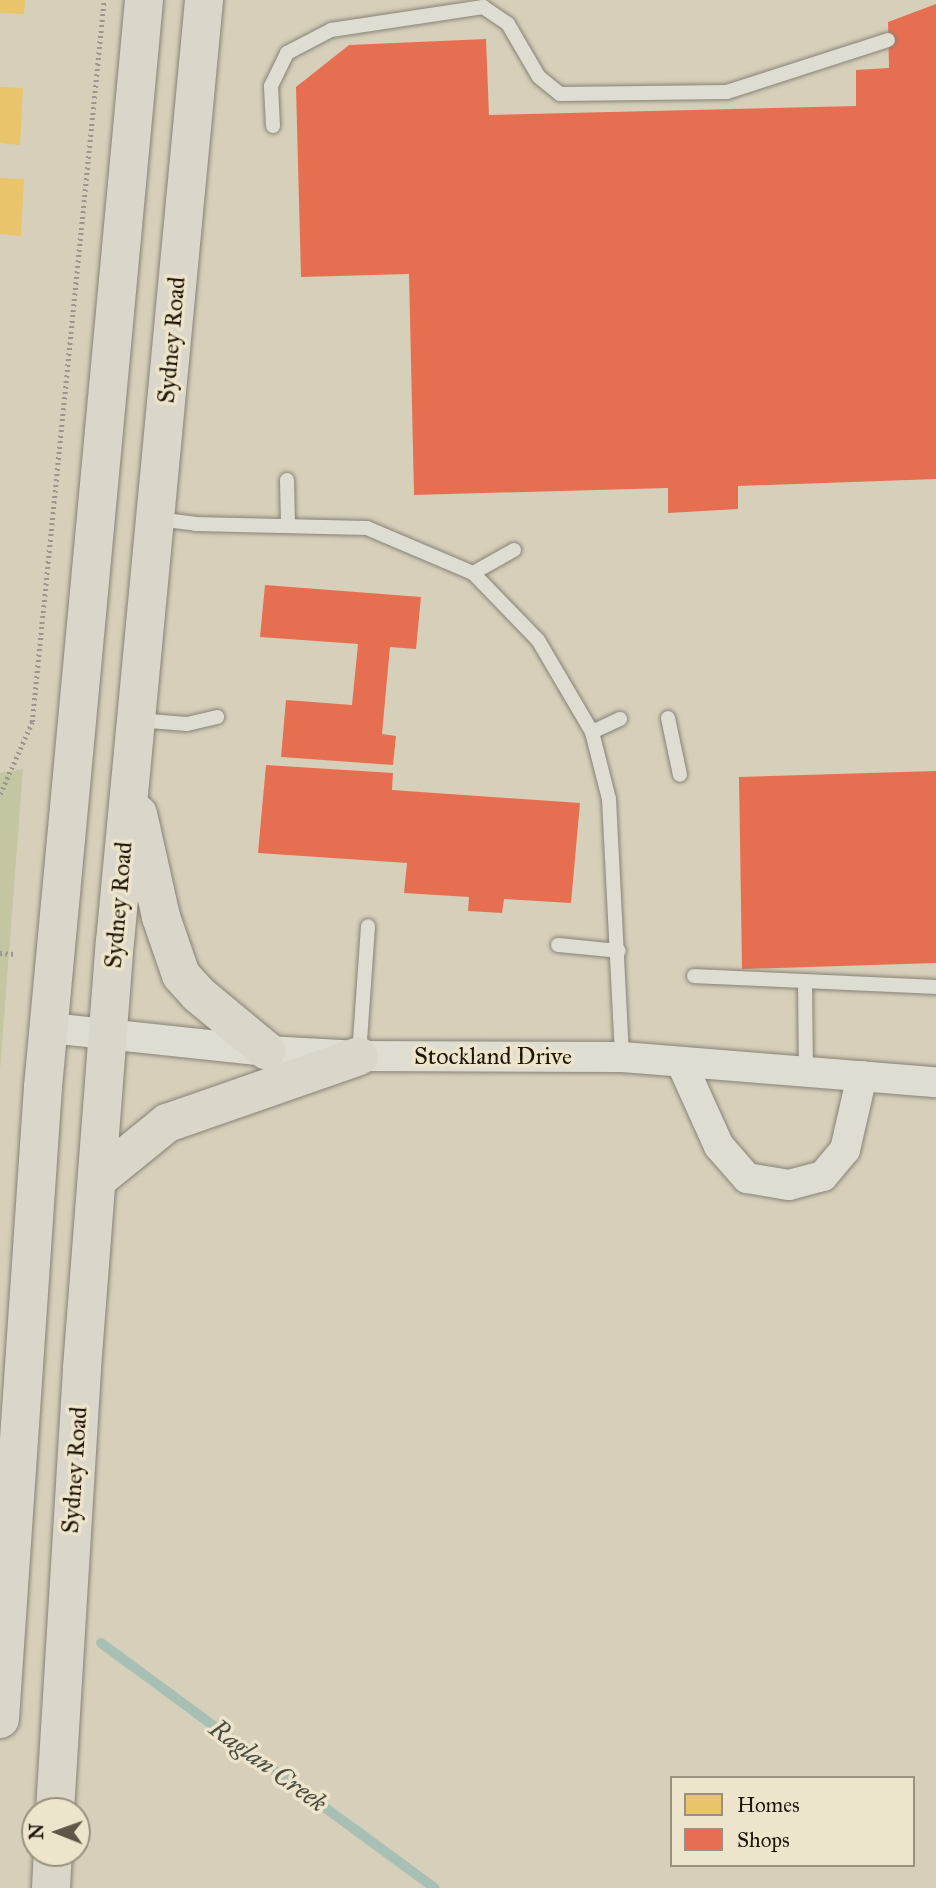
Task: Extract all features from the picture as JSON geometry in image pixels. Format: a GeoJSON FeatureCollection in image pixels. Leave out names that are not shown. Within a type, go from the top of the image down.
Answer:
{"type":"FeatureCollection","features":[{"type":"Feature","properties":{"kind":"highway"},"geometry":{"type":"LineString","coordinates":[[0,1718],[50,1028],[144,0]]}},
{"type":"Feature","properties":{"kind":"highway","name":"Sydney Road"},"geometry":{"type":"LineString","coordinates":[[56,1797],[108,1034],[135,720],[204,0]]}},
{"type":"Feature","properties":{"kind":"highway"},"geometry":{"type":"LineString","coordinates":[[130,777],[161,917],[181,975],[198,994],[267,1051]]}},
{"type":"Feature","properties":{"kind":"highway"},"geometry":{"type":"LineString","coordinates":[[98,1179],[167,1123],[359,1056]]}},
{"type":"Feature","properties":{"kind":"highway"},"geometry":{"type":"LineString","coordinates":[[51,1888],[52,1867]]}},
{"type":"Feature","properties":{"kind":"street","name":"Stockland Drive"},"geometry":{"type":"LineString","coordinates":[[50,1028],[267,1051],[359,1056],[622,1057],[936,1082]]}},
{"type":"Feature","properties":{"kind":"street"},"geometry":{"type":"LineString","coordinates":[[681,1062],[719,1146],[747,1178],[789,1185],[822,1175],[845,1150],[862,1076]]}},
{"type":"Feature","properties":{"kind":"lane"},"geometry":{"type":"LineString","coordinates":[[272,126],[271,86],[287,53],[331,30],[469,9],[483,8],[509,24],[539,77],[560,94],[727,92],[888,40]]}},
{"type":"Feature","properties":{"kind":"lane"},"geometry":{"type":"LineString","coordinates":[[287,480],[288,525]]}},
{"type":"Feature","properties":{"kind":"lane"},"geometry":{"type":"LineString","coordinates":[[156,519],[195,524],[367,528],[473,573],[538,640],[592,732],[609,799],[619,951],[622,1057]]}},
{"type":"Feature","properties":{"kind":"lane"},"geometry":{"type":"LineString","coordinates":[[195,524],[220,535]]}},
{"type":"Feature","properties":{"kind":"lane"},"geometry":{"type":"LineString","coordinates":[[473,573],[514,550]]}},
{"type":"Feature","properties":{"kind":"lane"},"geometry":{"type":"LineString","coordinates":[[135,720],[187,724],[217,716]]}},
{"type":"Feature","properties":{"kind":"lane"},"geometry":{"type":"LineString","coordinates":[[668,718],[680,775]]}},
{"type":"Feature","properties":{"kind":"lane"},"geometry":{"type":"LineString","coordinates":[[592,732],[620,719]]}},
{"type":"Feature","properties":{"kind":"lane"},"geometry":{"type":"LineString","coordinates":[[359,1056],[368,926]]}},
{"type":"Feature","properties":{"kind":"lane"},"geometry":{"type":"LineString","coordinates":[[558,945],[619,951]]}},
{"type":"Feature","properties":{"kind":"lane"},"geometry":{"type":"LineString","coordinates":[[694,976],[936,987]]}},
{"type":"Feature","properties":{"kind":"lane"},"geometry":{"type":"LineString","coordinates":[[805,981],[807,1072]]}},
{"type":"Feature","properties":{"kind":"path"},"geometry":{"type":"LineString","coordinates":[[0,794],[32,722],[104,0]]}},
{"type":"Feature","properties":{"kind":"path"},"geometry":{"type":"LineString","coordinates":[[0,953],[15,954]]}},
{"type":"Feature","properties":{"kind":"green space"},"geometry":{"type":"Polygon","coordinates":[[[23,769],[0,1070],[0,773],[23,769]]]}},
{"type":"Feature","properties":{"kind":"building: Homes"},"geometry":{"type":"Polygon","coordinates":[[[0,0],[25,0],[24,14],[0,13],[0,0]]]}},
{"type":"Feature","properties":{"kind":"building: Homes"},"geometry":{"type":"Polygon","coordinates":[[[0,87],[23,88],[20,145],[0,143],[0,87]]]}},
{"type":"Feature","properties":{"kind":"building: Homes"},"geometry":{"type":"Polygon","coordinates":[[[0,178],[24,179],[21,236],[0,234],[0,178]]]}},
{"type":"Feature","properties":{"kind":"building: Shops"},"geometry":{"type":"Polygon","coordinates":[[[936,4],[936,479],[738,486],[738,509],[668,513],[668,488],[414,495],[409,274],[301,277],[296,87],[349,45],[486,39],[489,115],[856,106],[856,70],[889,68],[888,22],[936,4]]]}},
{"type":"Feature","properties":{"kind":"building: Shops"},"geometry":{"type":"Polygon","coordinates":[[[265,585],[421,597],[416,649],[390,647],[382,734],[396,736],[393,765],[281,757],[286,700],[352,705],[358,644],[260,637],[265,585]]]}},
{"type":"Feature","properties":{"kind":"building: Shops"},"geometry":{"type":"Polygon","coordinates":[[[266,765],[393,773],[392,790],[580,803],[571,903],[504,899],[502,913],[468,911],[469,897],[404,893],[407,863],[258,853],[266,765]]]}},
{"type":"Feature","properties":{"kind":"building: Shops"},"geometry":{"type":"Polygon","coordinates":[[[936,771],[936,963],[742,969],[739,777],[936,771]]]}},
{"type":"Feature","properties":{"kind":"waterway","name":"Raglan Creek"},"geometry":{"type":"LineString","coordinates":[[101,1643],[435,1888]]}}]}
